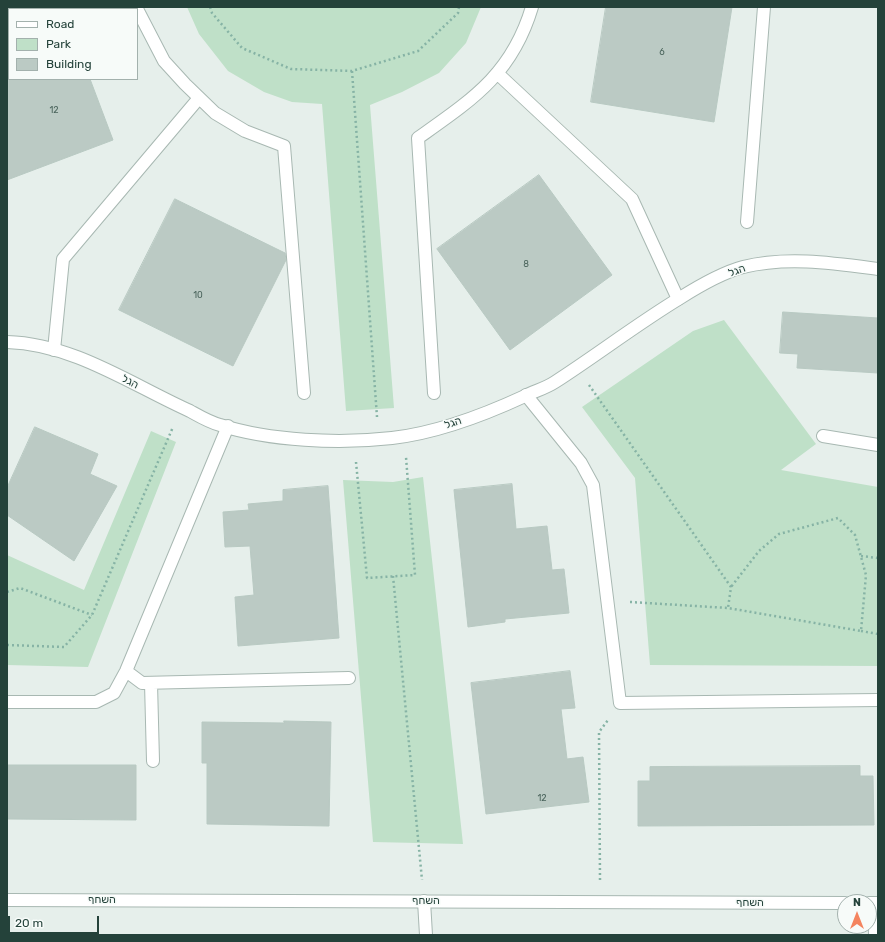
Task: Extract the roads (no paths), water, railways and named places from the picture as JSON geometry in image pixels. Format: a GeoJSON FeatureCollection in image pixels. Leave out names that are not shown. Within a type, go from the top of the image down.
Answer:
{"type":"FeatureCollection","features":[{"type":"Feature","properties":{"kind":"street"},"geometry":{"type":"LineString","coordinates":[[434,393],[418,138],[484,89],[509,60],[526,27],[532,7]]}},
{"type":"Feature","properties":{"kind":"street"},"geometry":{"type":"LineString","coordinates":[[747,222],[764,7]]}},
{"type":"Feature","properties":{"kind":"street"},"geometry":{"type":"LineString","coordinates":[[138,11],[164,61],[215,113],[245,131],[284,146],[304,393]]}},
{"type":"Feature","properties":{"kind":"street"},"geometry":{"type":"LineString","coordinates":[[497,73],[632,198],[678,299]]}},
{"type":"Feature","properties":{"kind":"street"},"geometry":{"type":"LineString","coordinates":[[54,350],[63,259],[199,98]]}},
{"type":"Feature","properties":{"kind":"street","name":"הגל"},"geometry":{"type":"LineString","coordinates":[[7,342],[20,343],[64,352],[104,368],[181,408],[220,425],[279,437],[354,440],[378,439],[404,436],[444,427],[503,406],[553,383],[678,299],[704,284],[742,268],[783,261],[824,262],[878,269]]}},
{"type":"Feature","properties":{"kind":"street"},"geometry":{"type":"LineString","coordinates":[[526,395],[581,463],[593,485],[620,703],[878,700]]}},
{"type":"Feature","properties":{"kind":"street"},"geometry":{"type":"LineString","coordinates":[[7,702],[96,702],[114,694],[126,671],[228,426]]}},
{"type":"Feature","properties":{"kind":"street"},"geometry":{"type":"LineString","coordinates":[[823,436],[878,445]]}},
{"type":"Feature","properties":{"kind":"street"},"geometry":{"type":"LineString","coordinates":[[126,671],[142,683],[349,678]]}},
{"type":"Feature","properties":{"kind":"street"},"geometry":{"type":"LineString","coordinates":[[150,683],[153,761]]}},
{"type":"Feature","properties":{"kind":"street","name":"השחף"},"geometry":{"type":"LineString","coordinates":[[7,900],[837,903]]}},
{"type":"Feature","properties":{"kind":"street"},"geometry":{"type":"LineString","coordinates":[[424,901],[426,935]]}}]}
